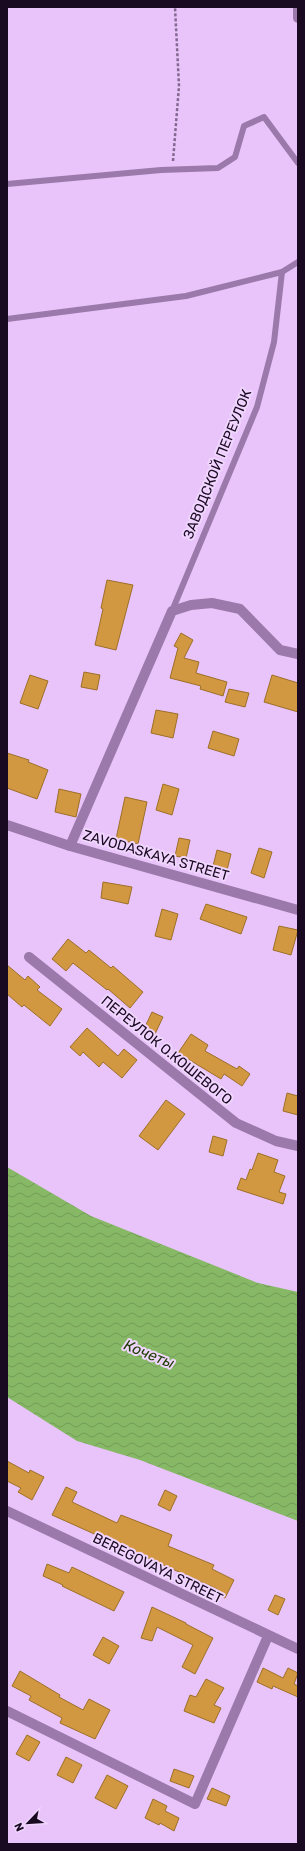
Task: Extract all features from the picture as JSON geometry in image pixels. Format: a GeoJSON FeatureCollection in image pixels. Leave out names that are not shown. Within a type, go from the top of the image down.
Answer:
{"type":"FeatureCollection","features":[{"type":"Feature","properties":{"kind":"street"},"geometry":{"type":"LineString","coordinates":[[298,7],[298,18]]}},
{"type":"Feature","properties":{"kind":"street"},"geometry":{"type":"LineString","coordinates":[[172,611],[191,605],[212,603],[240,609],[280,650],[298,654]]}},
{"type":"Feature","properties":{"kind":"street","name":"ЗАВОДСКОЙ ПЕРЕУЛОК"},"geometry":{"type":"LineString","coordinates":[[70,846],[172,611]]}},
{"type":"Feature","properties":{"kind":"street","name":"ZAVODASKAYA STREET"},"geometry":{"type":"LineString","coordinates":[[7,825],[70,846],[298,910]]}},
{"type":"Feature","properties":{"kind":"street","name":"ПЕРЕУЛОК О.КОШЕВОГО"},"geometry":{"type":"LineString","coordinates":[[29,956],[236,1123],[276,1141],[298,1146]]}},
{"type":"Feature","properties":{"kind":"street","name":"BEREGOVAYA STREET"},"geometry":{"type":"LineString","coordinates":[[7,1511],[298,1650]]}},
{"type":"Feature","properties":{"kind":"street"},"geometry":{"type":"LineString","coordinates":[[7,1711],[195,1804],[268,1636]]}},
{"type":"Feature","properties":{"kind":"lane"},"geometry":{"type":"LineString","coordinates":[[7,184],[173,170],[218,168],[235,157],[244,126],[264,117],[298,163]]}},
{"type":"Feature","properties":{"kind":"lane"},"geometry":{"type":"LineString","coordinates":[[7,319],[186,296],[282,272],[298,262]]}},
{"type":"Feature","properties":{"kind":"lane","name":"ЗАВОДСКОЙ ПЕРЕУЛОК"},"geometry":{"type":"LineString","coordinates":[[172,611],[257,407],[274,342],[282,272]]}},
{"type":"Feature","properties":{"kind":"path"},"geometry":{"type":"LineString","coordinates":[[173,170],[179,86],[175,7]]}},
{"type":"Feature","properties":{"kind":"water","name":"Кочеты"},"geometry":{"type":"Polygon","coordinates":[[[7,1167],[91,1216],[258,1283],[298,1292],[298,1521],[140,1460],[77,1441],[7,1397],[7,1167]]]}},
{"type":"Feature","properties":{"kind":"building"},"geometry":{"type":"Polygon","coordinates":[[[107,580],[133,585],[116,650],[95,645],[103,609],[101,608],[107,580]]]}},
{"type":"Feature","properties":{"kind":"building"},"geometry":{"type":"Polygon","coordinates":[[[181,633],[193,640],[184,658],[199,662],[196,673],[227,682],[223,696],[200,689],[201,686],[170,678],[178,648],[174,646],[181,633]]]}},
{"type":"Feature","properties":{"kind":"building"},"geometry":{"type":"Polygon","coordinates":[[[84,672],[100,675],[97,690],[81,687],[84,672]]]}},
{"type":"Feature","properties":{"kind":"building"},"geometry":{"type":"Polygon","coordinates":[[[30,675],[48,681],[38,709],[20,703],[30,675]]]}},
{"type":"Feature","properties":{"kind":"building"},"geometry":{"type":"Polygon","coordinates":[[[272,675],[298,683],[298,712],[264,702],[272,675]]]}},
{"type":"Feature","properties":{"kind":"building"},"geometry":{"type":"Polygon","coordinates":[[[229,689],[249,693],[245,707],[225,702],[229,689]]]}},
{"type":"Feature","properties":{"kind":"building"},"geometry":{"type":"Polygon","coordinates":[[[156,710],[178,714],[173,738],[151,733],[156,710]]]}},
{"type":"Feature","properties":{"kind":"building"},"geometry":{"type":"Polygon","coordinates":[[[213,731],[239,739],[234,756],[208,748],[213,731]]]}},
{"type":"Feature","properties":{"kind":"building"},"geometry":{"type":"Polygon","coordinates":[[[7,753],[29,760],[28,762],[48,770],[37,799],[7,788],[7,753]]]}},
{"type":"Feature","properties":{"kind":"building"},"geometry":{"type":"Polygon","coordinates":[[[163,784],[179,789],[172,815],[156,810],[163,784]]]}},
{"type":"Feature","properties":{"kind":"building"},"geometry":{"type":"Polygon","coordinates":[[[59,789],[81,794],[76,817],[55,812],[59,789]]]}},
{"type":"Feature","properties":{"kind":"building"},"geometry":{"type":"Polygon","coordinates":[[[125,797],[147,802],[138,844],[116,839],[125,797]]]}},
{"type":"Feature","properties":{"kind":"building"},"geometry":{"type":"Polygon","coordinates":[[[179,838],[190,840],[186,858],[175,856],[179,838]]]}},
{"type":"Feature","properties":{"kind":"building"},"geometry":{"type":"Polygon","coordinates":[[[259,848],[272,852],[264,878],[251,873],[259,848]]]}},
{"type":"Feature","properties":{"kind":"building"},"geometry":{"type":"Polygon","coordinates":[[[217,850],[231,854],[227,870],[213,866],[217,850]]]}},
{"type":"Feature","properties":{"kind":"building"},"geometry":{"type":"Polygon","coordinates":[[[103,882],[132,887],[128,904],[101,898],[103,882]]]}},
{"type":"Feature","properties":{"kind":"building"},"geometry":{"type":"Polygon","coordinates":[[[206,904],[247,917],[241,934],[200,919],[206,904]]]}},
{"type":"Feature","properties":{"kind":"building"},"geometry":{"type":"Polygon","coordinates":[[[162,909],[178,914],[171,940],[155,936],[162,909]]]}},
{"type":"Feature","properties":{"kind":"building"},"geometry":{"type":"Polygon","coordinates":[[[279,926],[298,930],[291,955],[273,950],[279,926]]]}},
{"type":"Feature","properties":{"kind":"building"},"geometry":{"type":"Polygon","coordinates":[[[68,939],[86,953],[89,950],[111,968],[113,966],[143,992],[130,1008],[108,989],[107,990],[73,963],[66,971],[52,959],[68,939]]]}},
{"type":"Feature","properties":{"kind":"building"},"geometry":{"type":"Polygon","coordinates":[[[7,965],[25,980],[28,976],[40,987],[37,990],[62,1009],[50,1026],[24,1005],[22,1007],[7,994],[7,965]]]}},
{"type":"Feature","properties":{"kind":"building"},"geometry":{"type":"Polygon","coordinates":[[[152,1012],[163,1017],[155,1034],[144,1029],[152,1012]]]}},
{"type":"Feature","properties":{"kind":"building"},"geometry":{"type":"Polygon","coordinates":[[[87,1028],[118,1056],[124,1049],[137,1060],[122,1078],[103,1062],[99,1067],[83,1052],[80,1056],[70,1047],[87,1028]]]}},
{"type":"Feature","properties":{"kind":"building"},"geometry":{"type":"Polygon","coordinates":[[[191,1034],[208,1045],[205,1051],[237,1069],[239,1066],[250,1074],[242,1086],[224,1074],[221,1079],[178,1053],[191,1034]]]}},
{"type":"Feature","properties":{"kind":"building"},"geometry":{"type":"Polygon","coordinates":[[[287,1093],[298,1096],[298,1115],[283,1111],[287,1093]]]}},
{"type":"Feature","properties":{"kind":"building"},"geometry":{"type":"Polygon","coordinates":[[[166,1100],[185,1114],[158,1150],[139,1136],[166,1100]]]}},
{"type":"Feature","properties":{"kind":"building"},"geometry":{"type":"Polygon","coordinates":[[[213,1136],[227,1140],[223,1156],[209,1152],[213,1136]]]}},
{"type":"Feature","properties":{"kind":"building"},"geometry":{"type":"Polygon","coordinates":[[[258,1153],[278,1160],[274,1172],[285,1176],[279,1192],[286,1194],[283,1204],[237,1189],[241,1178],[246,1180],[250,1169],[252,1170],[258,1153]]]}},
{"type":"Feature","properties":{"kind":"building"},"geometry":{"type":"Polygon","coordinates":[[[7,1461],[29,1473],[30,1470],[44,1477],[32,1500],[18,1492],[21,1488],[7,1481],[7,1461]]]}},
{"type":"Feature","properties":{"kind":"building"},"geometry":{"type":"Polygon","coordinates":[[[66,1487],[77,1492],[72,1502],[117,1523],[121,1515],[172,1535],[168,1546],[214,1565],[212,1569],[234,1580],[225,1598],[215,1593],[217,1589],[52,1515],[66,1487]]]}},
{"type":"Feature","properties":{"kind":"building"},"geometry":{"type":"Polygon","coordinates":[[[165,1490],[177,1496],[170,1511],[158,1505],[165,1490]]]}},
{"type":"Feature","properties":{"kind":"building"},"geometry":{"type":"Polygon","coordinates":[[[47,1564],[69,1573],[72,1567],[124,1592],[114,1611],[43,1576],[47,1564]]]}},
{"type":"Feature","properties":{"kind":"building"},"geometry":{"type":"Polygon","coordinates":[[[275,1595],[285,1599],[278,1615],[268,1610],[275,1595]]]}},
{"type":"Feature","properties":{"kind":"building"},"geometry":{"type":"Polygon","coordinates":[[[152,1607],[213,1638],[195,1674],[182,1667],[193,1645],[157,1627],[152,1641],[141,1638],[152,1607]]]}},
{"type":"Feature","properties":{"kind":"building"},"geometry":{"type":"Polygon","coordinates":[[[103,1637],[119,1646],[109,1664],[93,1655],[103,1637]]]}},
{"type":"Feature","properties":{"kind":"building"},"geometry":{"type":"Polygon","coordinates":[[[263,1668],[283,1678],[288,1668],[298,1673],[294,1684],[298,1686],[298,1697],[273,1686],[272,1689],[257,1682],[263,1668]]]}},
{"type":"Feature","properties":{"kind":"building"},"geometry":{"type":"Polygon","coordinates":[[[20,1671],[60,1695],[59,1697],[83,1710],[89,1699],[110,1710],[95,1739],[60,1723],[62,1718],[29,1700],[31,1696],[12,1686],[20,1671]]]}},
{"type":"Feature","properties":{"kind":"building"},"geometry":{"type":"Polygon","coordinates":[[[206,1679],[224,1688],[214,1705],[221,1708],[214,1723],[184,1711],[190,1695],[196,1697],[206,1679]]]}},
{"type":"Feature","properties":{"kind":"building"},"geometry":{"type":"Polygon","coordinates":[[[27,1735],[40,1742],[29,1761],[16,1754],[27,1735]]]}},
{"type":"Feature","properties":{"kind":"building"},"geometry":{"type":"Polygon","coordinates":[[[66,1757],[82,1765],[73,1783],[57,1775],[66,1757]]]}},
{"type":"Feature","properties":{"kind":"building"},"geometry":{"type":"Polygon","coordinates":[[[174,1769],[194,1776],[189,1788],[170,1781],[174,1769]]]}},
{"type":"Feature","properties":{"kind":"building"},"geometry":{"type":"Polygon","coordinates":[[[107,1775],[128,1786],[116,1809],[95,1798],[107,1775]]]}},
{"type":"Feature","properties":{"kind":"building"},"geometry":{"type":"Polygon","coordinates":[[[212,1788],[230,1796],[226,1806],[207,1799],[212,1788]]]}},
{"type":"Feature","properties":{"kind":"building"},"geometry":{"type":"Polygon","coordinates":[[[153,1799],[167,1806],[165,1811],[179,1818],[174,1831],[160,1823],[159,1825],[145,1818],[153,1799]]]}}]}
